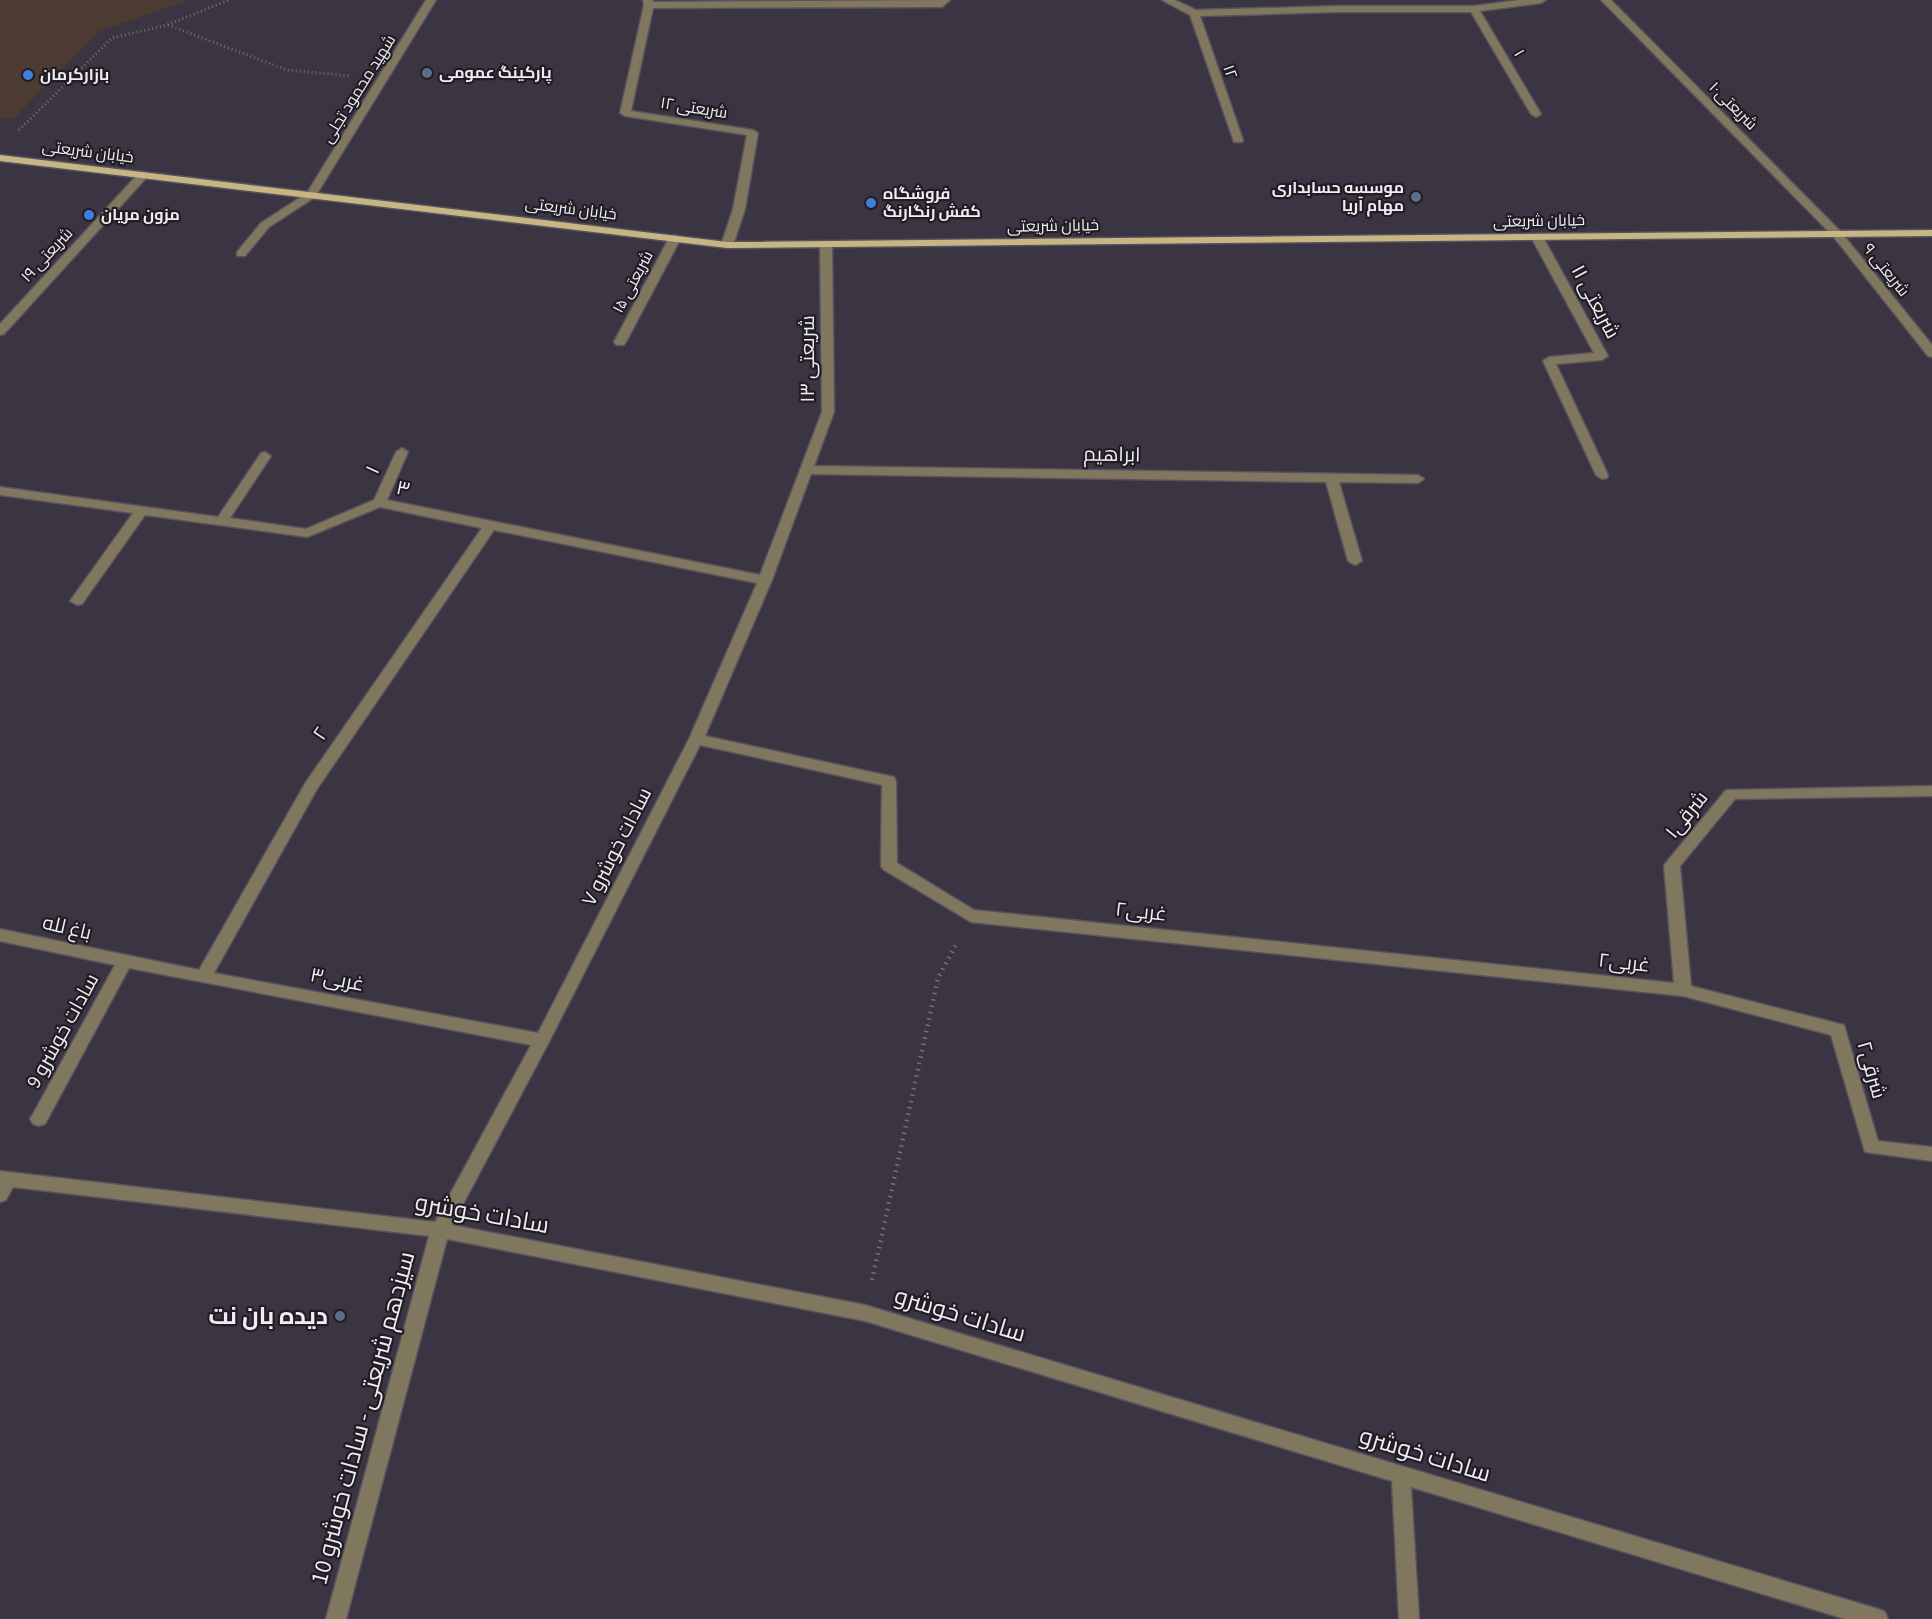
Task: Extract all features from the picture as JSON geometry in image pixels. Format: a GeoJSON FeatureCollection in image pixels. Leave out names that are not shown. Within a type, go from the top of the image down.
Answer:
{"type":"FeatureCollection","features":[{"type":"Feature","properties":{"kind":"main road","name":"خیابان شریعتی"},"geometry":{"type":"LineString","coordinates":[[0,158],[727,245],[1932,233]]}},
{"type":"Feature","properties":{"kind":"street","name":"شهید محمود تجلی"},"geometry":{"type":"LineString","coordinates":[[311,195],[431,0]]}},
{"type":"Feature","properties":{"kind":"street"},"geometry":{"type":"LineString","coordinates":[[648,2],[942,3],[945,0]]}},
{"type":"Feature","properties":{"kind":"street"},"geometry":{"type":"LineString","coordinates":[[1167,0],[1194,14],[1335,5],[1474,9],[1541,0]]}},
{"type":"Feature","properties":{"kind":"street","name":"شریعتی۱۰"},"geometry":{"type":"LineString","coordinates":[[1606,0],[1837,234]]}},
{"type":"Feature","properties":{"kind":"street","name":"شریعتی ۱۲"},"geometry":{"type":"LineString","coordinates":[[648,2],[626,113],[753,133],[738,209],[727,245]]}},
{"type":"Feature","properties":{"kind":"street","name":"۱"},"geometry":{"type":"LineString","coordinates":[[1474,9],[1536,114]]}},
{"type":"Feature","properties":{"kind":"street","name":"۱۲"},"geometry":{"type":"LineString","coordinates":[[1194,14],[1238,140]]}},
{"type":"Feature","properties":{"kind":"street","name":"شریعتی ۱۹"},"geometry":{"type":"LineString","coordinates":[[0,331],[143,175]]}},
{"type":"Feature","properties":{"kind":"street"},"geometry":{"type":"LineString","coordinates":[[242,254],[265,225],[311,195]]}},
{"type":"Feature","properties":{"kind":"street","name":"شریعتی ۹"},"geometry":{"type":"LineString","coordinates":[[1837,234],[1932,353]]}},
{"type":"Feature","properties":{"kind":"street","name":"شریعتی ۱۱"},"geometry":{"type":"LineString","coordinates":[[1537,237],[1602,356],[1549,361],[1602,475]]}},
{"type":"Feature","properties":{"kind":"street","name":"شریعتی ۱۵"},"geometry":{"type":"LineString","coordinates":[[620,342],[675,238]]}},
{"type":"Feature","properties":{"kind":"street","name":"شریعتی ۱۳"},"geometry":{"type":"LineString","coordinates":[[806,470],[828,412],[826,244]]}},
{"type":"Feature","properties":{"kind":"street","name":"۱"},"geometry":{"type":"LineString","coordinates":[[379,504],[402,452]]}},
{"type":"Feature","properties":{"kind":"street"},"geometry":{"type":"LineString","coordinates":[[221,522],[265,456]]}},
{"type":"Feature","properties":{"kind":"street","name":"ابراهیم"},"geometry":{"type":"LineString","coordinates":[[806,470],[1418,478]]}},
{"type":"Feature","properties":{"kind":"street","name":"سادات خوشرو ۷"},"geometry":{"type":"LineString","coordinates":[[440,1230],[542,1040],[696,739],[765,580],[806,470]]}},
{"type":"Feature","properties":{"kind":"street"},"geometry":{"type":"LineString","coordinates":[[1331,477],[1355,561]]}},
{"type":"Feature","properties":{"kind":"street","name":"۳"},"geometry":{"type":"LineString","coordinates":[[0,491],[307,533],[379,504],[765,580]]}},
{"type":"Feature","properties":{"kind":"street"},"geometry":{"type":"LineString","coordinates":[[77,601],[142,510]]}},
{"type":"Feature","properties":{"kind":"street","name":"۲"},"geometry":{"type":"LineString","coordinates":[[204,976],[311,786],[489,527]]}},
{"type":"Feature","properties":{"kind":"street","name":"غربی۲"},"geometry":{"type":"LineString","coordinates":[[696,739],[889,781],[889,866],[971,915],[1683,990]]}},
{"type":"Feature","properties":{"kind":"street","name":"شرقی۱"},"geometry":{"type":"LineString","coordinates":[[1683,990],[1672,865],[1731,794],[1932,792]]}},
{"type":"Feature","properties":{"kind":"street","name":"باغ لله"},"geometry":{"type":"LineString","coordinates":[[0,935],[124,963]]}},
{"type":"Feature","properties":{"kind":"street","name":"غربی۳"},"geometry":{"type":"LineString","coordinates":[[124,963],[542,1040]]}},
{"type":"Feature","properties":{"kind":"street","name":"سادات خوشرو 9"},"geometry":{"type":"LineString","coordinates":[[39,1119],[124,963]]}},
{"type":"Feature","properties":{"kind":"street","name":"شرقی۲"},"geometry":{"type":"LineString","coordinates":[[1683,990],[1838,1030],[1871,1147],[1932,1154]]}},
{"type":"Feature","properties":{"kind":"street","name":"سادات خوشرو"},"geometry":{"type":"LineString","coordinates":[[3,1184],[440,1230],[865,1313],[1878,1619]]}},
{"type":"Feature","properties":{"kind":"street","name":"سیزدهم شریعتی - سادات خوشرو 10"},"geometry":{"type":"LineString","coordinates":[[336,1619],[440,1230]]}},
{"type":"Feature","properties":{"kind":"street"},"geometry":{"type":"LineString","coordinates":[[1401,1474],[1409,1619]]}},
{"type":"Feature","properties":{"kind":"path"},"geometry":{"type":"LineString","coordinates":[[15,134],[112,38],[167,25],[229,0]]}},
{"type":"Feature","properties":{"kind":"path"},"geometry":{"type":"LineString","coordinates":[[167,25],[287,69],[382,80]]}},
{"type":"Feature","properties":{"kind":"path"},"geometry":{"type":"LineString","coordinates":[[865,1313],[938,978],[971,915]]}},
{"type":"Feature","properties":{"kind":"shaded area","name":"بازارکرمان"},"geometry":{"type":"Polygon","coordinates":[[[0,0],[189,0],[98,32],[13,119],[0,118],[0,0]]]}},
{"type":"Feature","properties":{"kind":"place","name":"پارکینگ عمومی"},"geometry":{"type":"Point","coordinates":[427,73]}},
{"type":"Feature","properties":{"kind":"place","name":"بازارکرمان"},"geometry":{"type":"Point","coordinates":[28,75]}},
{"type":"Feature","properties":{"kind":"place","name":"موسسه حسابداری مهام آریا"},"geometry":{"type":"Point","coordinates":[1416,197]}},
{"type":"Feature","properties":{"kind":"place","name":"فروشگاه کفش رنگارنگ"},"geometry":{"type":"Point","coordinates":[871,203]}},
{"type":"Feature","properties":{"kind":"place","name":"مزون مریان"},"geometry":{"type":"Point","coordinates":[89,215]}},
{"type":"Feature","properties":{"kind":"place","name":"دیده بان نت"},"geometry":{"type":"Point","coordinates":[340,1316]}}]}
